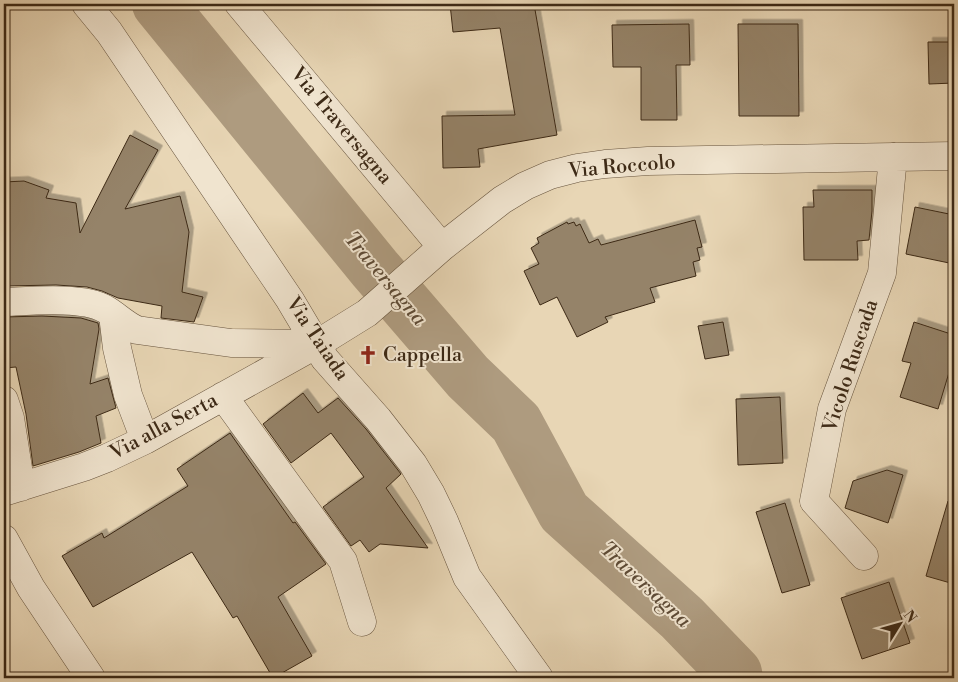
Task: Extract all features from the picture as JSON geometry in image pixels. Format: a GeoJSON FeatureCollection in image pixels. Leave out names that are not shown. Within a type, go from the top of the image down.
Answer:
{"type":"FeatureCollection","features":[{"type":"Feature","properties":{"kind":"street","name":"Via Taiada"},"geometry":{"type":"LineString","coordinates":[[86,4],[108,32],[290,300],[325,359],[378,419],[413,464],[441,514],[467,577],[539,678]]}},
{"type":"Feature","properties":{"kind":"street","name":"Via Traversagna"},"geometry":{"type":"LineString","coordinates":[[239,4],[435,254]]}},
{"type":"Feature","properties":{"kind":"street","name":"Via Roccolo"},"geometry":{"type":"LineString","coordinates":[[317,344],[367,313],[435,254],[502,200],[525,186],[550,175],[577,168],[648,161],[954,156]]}},
{"type":"Feature","properties":{"kind":"street","name":"Vicolo Ruscada"},"geometry":{"type":"LineString","coordinates":[[864,556],[814,501],[832,409],[882,273],[893,157]]}},
{"type":"Feature","properties":{"kind":"street"},"geometry":{"type":"LineString","coordinates":[[4,302],[68,301],[89,304],[104,308],[126,325],[137,330],[231,343],[317,344]]}},
{"type":"Feature","properties":{"kind":"street"},"geometry":{"type":"LineString","coordinates":[[113,315],[117,348],[128,395],[145,440]]}},
{"type":"Feature","properties":{"kind":"street","name":"Via alla Serta"},"geometry":{"type":"LineString","coordinates":[[12,490],[84,467],[145,440],[317,344]]}},
{"type":"Feature","properties":{"kind":"street"},"geometry":{"type":"LineString","coordinates":[[224,396],[343,561],[362,622]]}},
{"type":"Feature","properties":{"kind":"street"},"geometry":{"type":"LineString","coordinates":[[4,400],[10,418],[12,490]]}},
{"type":"Feature","properties":{"kind":"street"},"geometry":{"type":"LineString","coordinates":[[4,539],[31,588],[91,678]]}},
{"type":"Feature","properties":{"kind":"building"},"geometry":{"type":"Polygon","coordinates":[[[450,4],[534,4],[557,135],[478,149],[480,167],[443,168],[442,116],[515,115],[500,28],[453,32],[450,4]]]}},
{"type":"Feature","properties":{"kind":"building"},"geometry":{"type":"Polygon","coordinates":[[[689,24],[690,65],[676,65],[677,120],[641,120],[641,67],[613,67],[612,25],[689,24]]]}},
{"type":"Feature","properties":{"kind":"building"},"geometry":{"type":"Polygon","coordinates":[[[738,24],[798,24],[799,116],[739,116],[738,24]]]}},
{"type":"Feature","properties":{"kind":"building"},"geometry":{"type":"Polygon","coordinates":[[[928,42],[954,42],[954,83],[929,84],[928,42]]]}},
{"type":"Feature","properties":{"kind":"building"},"geometry":{"type":"Polygon","coordinates":[[[130,135],[158,150],[125,209],[180,196],[189,232],[182,292],[203,297],[194,322],[161,318],[162,306],[118,298],[87,287],[56,285],[4,286],[4,182],[24,181],[49,190],[46,198],[76,203],[80,233],[130,135]]]}},
{"type":"Feature","properties":{"kind":"building"},"geometry":{"type":"Polygon","coordinates":[[[813,190],[872,190],[869,240],[857,241],[858,260],[804,260],[803,207],[814,207],[813,190]]]}},
{"type":"Feature","properties":{"kind":"building"},"geometry":{"type":"Polygon","coordinates":[[[915,207],[954,215],[954,264],[906,254],[915,207]]]}},
{"type":"Feature","properties":{"kind":"building"},"geometry":{"type":"Polygon","coordinates":[[[695,220],[702,247],[697,248],[700,260],[693,262],[696,276],[650,288],[655,302],[605,317],[608,322],[577,337],[557,297],[540,305],[524,271],[539,264],[531,248],[539,243],[537,238],[567,222],[568,224],[574,222],[576,226],[580,224],[589,243],[598,239],[601,245],[695,220]]]}},
{"type":"Feature","properties":{"kind":"building"},"geometry":{"type":"Polygon","coordinates":[[[4,317],[81,318],[98,323],[99,329],[90,384],[108,378],[116,408],[96,416],[101,443],[33,466],[26,414],[16,367],[4,368],[4,317]]]}},
{"type":"Feature","properties":{"kind":"building"},"geometry":{"type":"Polygon","coordinates":[[[723,322],[729,355],[705,359],[698,326],[723,322]]]}},
{"type":"Feature","properties":{"kind":"building"},"geometry":{"type":"Polygon","coordinates":[[[914,322],[954,335],[954,356],[938,409],[900,397],[911,363],[902,361],[914,322]]]}},
{"type":"Feature","properties":{"kind":"building"},"geometry":{"type":"Polygon","coordinates":[[[303,393],[318,413],[338,398],[366,429],[401,474],[386,488],[428,548],[380,544],[369,552],[360,540],[351,546],[323,507],[364,477],[331,433],[291,463],[263,424],[303,393]]]}},
{"type":"Feature","properties":{"kind":"building"},"geometry":{"type":"Polygon","coordinates":[[[780,397],[783,463],[738,465],[736,399],[780,397]]]}},
{"type":"Feature","properties":{"kind":"building"},"geometry":{"type":"Polygon","coordinates":[[[230,433],[293,523],[295,522],[326,564],[278,597],[312,656],[273,678],[237,616],[233,618],[192,552],[93,607],[62,556],[102,533],[104,538],[188,486],[177,469],[230,433]]]}},
{"type":"Feature","properties":{"kind":"building"},"geometry":{"type":"Polygon","coordinates":[[[887,470],[903,475],[888,523],[845,508],[853,481],[887,470]]]}},
{"type":"Feature","properties":{"kind":"building"},"geometry":{"type":"Polygon","coordinates":[[[948,501],[954,502],[954,584],[926,576],[948,501]]]}},
{"type":"Feature","properties":{"kind":"building"},"geometry":{"type":"Polygon","coordinates":[[[785,503],[810,585],[782,593],[756,512],[785,503]]]}},
{"type":"Feature","properties":{"kind":"building"},"geometry":{"type":"Polygon","coordinates":[[[889,582],[910,643],[862,659],[841,598],[889,582]]]}},
{"type":"Feature","properties":{"kind":"waterway","name":"Traversagna"},"geometry":{"type":"LineString","coordinates":[[159,4],[375,269],[468,377],[516,423],[564,512],[682,618],[735,673],[736,678]]}},
{"type":"Feature","properties":{"kind":"place","name":"Cappella"},"geometry":{"type":"Point","coordinates":[368,355]}}]}
